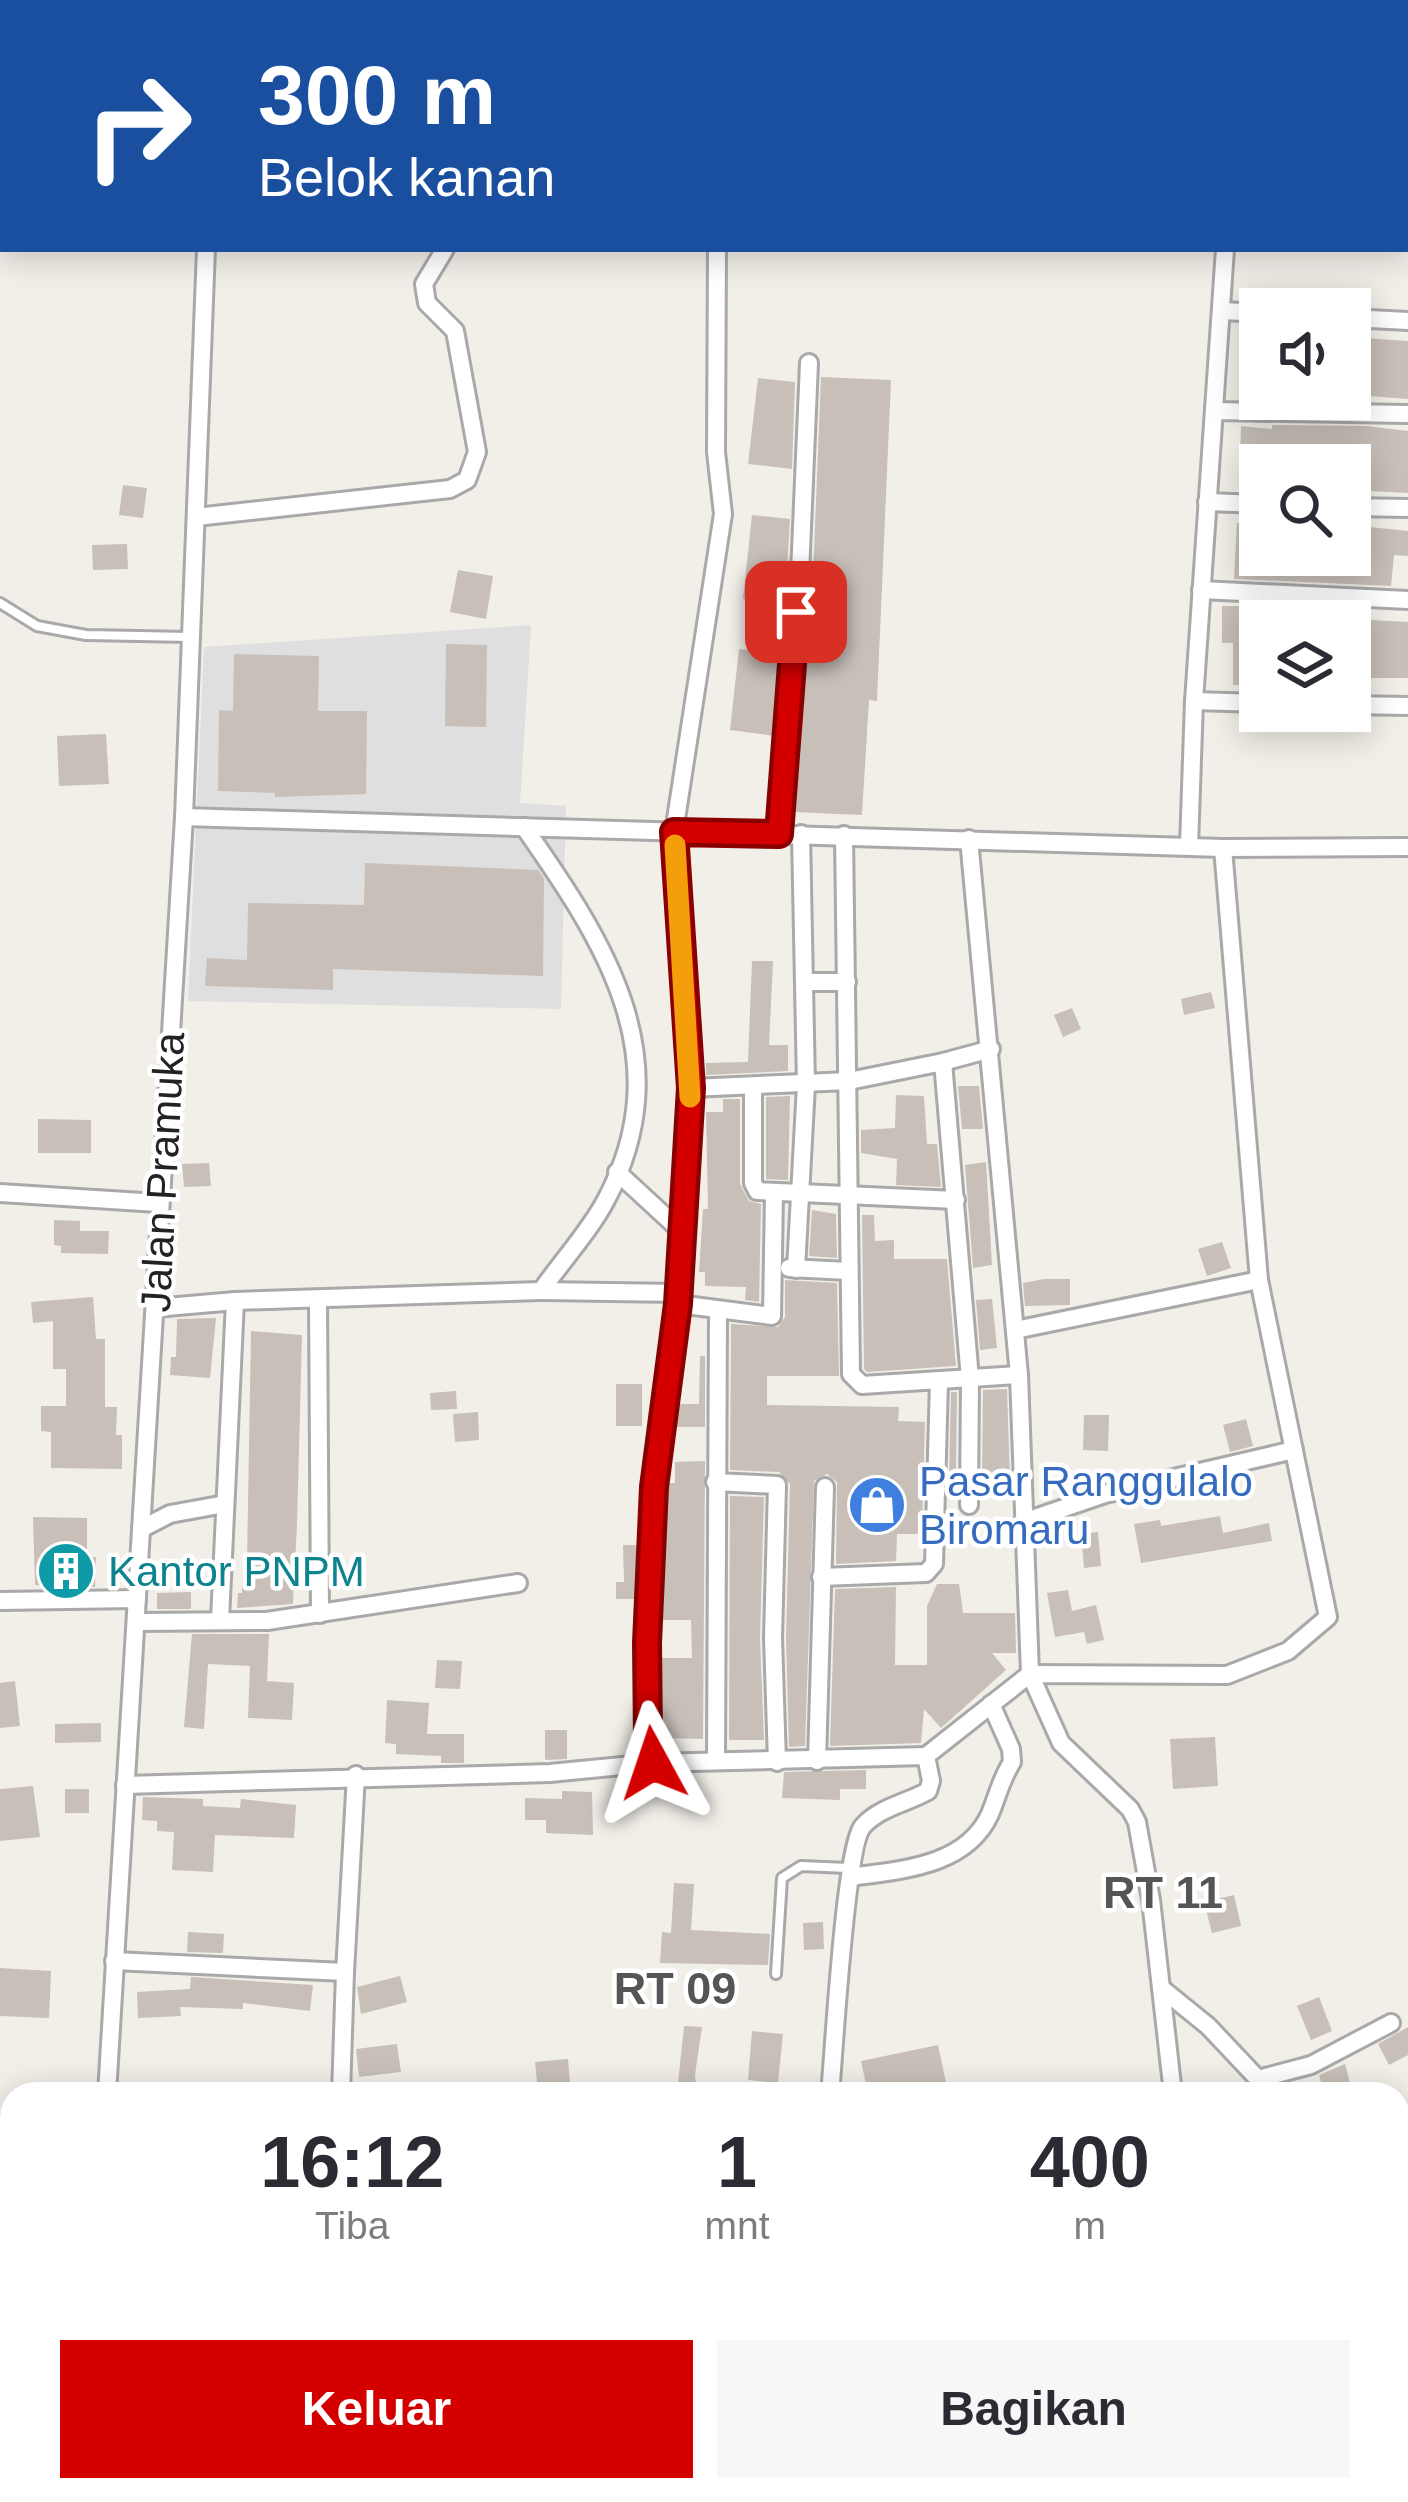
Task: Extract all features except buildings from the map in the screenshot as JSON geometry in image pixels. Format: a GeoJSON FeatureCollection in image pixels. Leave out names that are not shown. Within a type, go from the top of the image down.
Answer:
{"type":"FeatureCollection","features":[{"type":"Feature","properties":{"kind":"street","name":"Jalan Pramuka"},"geometry":{"type":"LineString","coordinates":[[107,2082],[184,817],[206,252]]}},
{"type":"Feature","properties":{"kind":"street"},"geometry":{"type":"LineString","coordinates":[[196,518],[450,490],[467,480],[477,452],[455,331],[427,303],[424,284],[443,252]]}},
{"type":"Feature","properties":{"kind":"street"},"geometry":{"type":"LineString","coordinates":[[653,1763],[648,1739],[647,1643],[654,1487],[678,1299],[691,1088],[674,832],[723,514],[716,452],[717,252]]}},
{"type":"Feature","properties":{"kind":"street"},"geometry":{"type":"LineString","coordinates":[[1189,846],[1194,701],[1225,252]]}},
{"type":"Feature","properties":{"kind":"street"},"geometry":{"type":"LineString","coordinates":[[1223,311],[1239,312]]}},
{"type":"Feature","properties":{"kind":"street"},"geometry":{"type":"LineString","coordinates":[[1371,319],[1408,321]]}},
{"type":"Feature","properties":{"kind":"street"},"geometry":{"type":"LineString","coordinates":[[779,834],[800,574],[809,363]]}},
{"type":"Feature","properties":{"kind":"street"},"geometry":{"type":"LineString","coordinates":[[1214,411],[1408,414]]}},
{"type":"Feature","properties":{"kind":"street"},"geometry":{"type":"LineString","coordinates":[[1207,502],[1239,503]]}},
{"type":"Feature","properties":{"kind":"street"},"geometry":{"type":"LineString","coordinates":[[1371,507],[1408,508]]}},
{"type":"Feature","properties":{"kind":"street"},"geometry":{"type":"LineString","coordinates":[[1201,590],[1408,600]]}},
{"type":"Feature","properties":{"kind":"street"},"geometry":{"type":"LineString","coordinates":[[1194,701],[1239,702]]}},
{"type":"Feature","properties":{"kind":"street"},"geometry":{"type":"LineString","coordinates":[[1371,705],[1408,706]]}},
{"type":"Feature","properties":{"kind":"street"},"geometry":{"type":"LineString","coordinates":[[184,817],[1223,848],[1408,847]]}},
{"type":"Feature","properties":{"kind":"street"},"geometry":{"type":"LineString","coordinates":[[524,827],[580,907],[608,962],[628,1011],[638,1083],[634,1118],[605,1202],[541,1291]]}},
{"type":"Feature","properties":{"kind":"street"},"geometry":{"type":"LineString","coordinates":[[796,1269],[806,1085],[801,834]]}},
{"type":"Feature","properties":{"kind":"street"},"geometry":{"type":"LineString","coordinates":[[844,835],[850,1368],[855,1382],[862,1385],[1019,1376]]}},
{"type":"Feature","properties":{"kind":"street"},"geometry":{"type":"LineString","coordinates":[[969,839],[1019,1376],[1030,1674],[1061,1743],[1130,1809],[1137,1822],[1171,2082]]}},
{"type":"Feature","properties":{"kind":"street"},"geometry":{"type":"LineString","coordinates":[[125,1785],[926,1756],[1030,1674],[1227,1675],[1288,1652],[1328,1617],[1259,1280],[1223,848]]}},
{"type":"Feature","properties":{"kind":"street"},"geometry":{"type":"LineString","coordinates":[[804,982],[848,982]]}},
{"type":"Feature","properties":{"kind":"street"},"geometry":{"type":"LineString","coordinates":[[691,1088],[849,1081],[991,1048]]}},
{"type":"Feature","properties":{"kind":"street"},"geometry":{"type":"LineString","coordinates":[[943,1062],[970,1379],[969,1505]]}},
{"type":"Feature","properties":{"kind":"street"},"geometry":{"type":"LineString","coordinates":[[753,1086],[754,1187],[759,1193],[956,1200]]}},
{"type":"Feature","properties":{"kind":"street"},"geometry":{"type":"LineString","coordinates":[[617,1172],[681,1232]]}},
{"type":"Feature","properties":{"kind":"street"},"geometry":{"type":"LineString","coordinates":[[0,1193],[158,1204]]}},
{"type":"Feature","properties":{"kind":"street"},"geometry":{"type":"LineString","coordinates":[[154,1308],[541,1291],[678,1299],[718,1312],[772,1316],[774,1193]]}},
{"type":"Feature","properties":{"kind":"street"},"geometry":{"type":"LineString","coordinates":[[773,1267],[848,1271]]}},
{"type":"Feature","properties":{"kind":"street"},"geometry":{"type":"LineString","coordinates":[[1015,1330],[1259,1280]]}},
{"type":"Feature","properties":{"kind":"street"},"geometry":{"type":"LineString","coordinates":[[318,1300],[320,1614]]}},
{"type":"Feature","properties":{"kind":"street"},"geometry":{"type":"LineString","coordinates":[[220,1620],[235,1301]]}},
{"type":"Feature","properties":{"kind":"street"},"geometry":{"type":"LineString","coordinates":[[716,1761],[718,1312]]}},
{"type":"Feature","properties":{"kind":"street"},"geometry":{"type":"LineString","coordinates":[[821,1577],[926,1574],[934,1564],[939,1382]]}},
{"type":"Feature","properties":{"kind":"street"},"geometry":{"type":"LineString","coordinates":[[1023,1522],[1105,1494],[1294,1450]]}},
{"type":"Feature","properties":{"kind":"street"},"geometry":{"type":"LineString","coordinates":[[716,1482],[777,1485],[776,1762]]}},
{"type":"Feature","properties":{"kind":"street"},"geometry":{"type":"LineString","coordinates":[[818,1761],[824,1487]]}},
{"type":"Feature","properties":{"kind":"street"},"geometry":{"type":"LineString","coordinates":[[141,1528],[170,1514],[225,1504]]}},
{"type":"Feature","properties":{"kind":"street"},"geometry":{"type":"LineString","coordinates":[[137,1622],[267,1621],[518,1582]]}},
{"type":"Feature","properties":{"kind":"street"},"geometry":{"type":"LineString","coordinates":[[0,1601],[137,1599]]}},
{"type":"Feature","properties":{"kind":"street"},"geometry":{"type":"LineString","coordinates":[[850,1873],[916,1868],[958,1850],[976,1835],[1012,1762],[991,1704]]}},
{"type":"Feature","properties":{"kind":"street"},"geometry":{"type":"LineString","coordinates":[[831,2082],[858,1830],[878,1813],[928,1791],[926,1756]]}},
{"type":"Feature","properties":{"kind":"street"},"geometry":{"type":"LineString","coordinates":[[341,2082],[356,1775]]}},
{"type":"Feature","properties":{"kind":"street"},"geometry":{"type":"LineString","coordinates":[[114,1961],[345,1972]]}},
{"type":"Feature","properties":{"kind":"street"},"geometry":{"type":"LineString","coordinates":[[1161,1988],[1208,2026],[1258,2082]]}},
{"type":"Feature","properties":{"kind":"street"},"geometry":{"type":"LineString","coordinates":[[1271,2082],[1391,2023]]}},
{"type":"Feature","properties":{"kind":"lane"},"geometry":{"type":"LineString","coordinates":[[0,603],[37,626],[86,635],[191,638]]}},
{"type":"Feature","properties":{"kind":"lane"},"geometry":{"type":"LineString","coordinates":[[776,1974],[782,1878],[801,1867],[850,1873]]}},
{"type":"Feature","properties":{"kind":"shaded area"},"geometry":{"type":"Polygon","coordinates":[[[531,625],[520,803],[566,806],[561,1009],[188,1001],[204,647],[531,625]]]}},
{"type":"Feature","properties":{"kind":"slow traffic"},"geometry":{"type":"LineString","coordinates":[[675,845],[690,1097]]}},
{"type":"Feature","properties":{"kind":"place","name":"Pasar Ranggulalo Biromaru"},"geometry":{"type":"Point","coordinates":[877,1505]}},
{"type":"Feature","properties":{"kind":"place","name":"Kantor PNPM"},"geometry":{"type":"Point","coordinates":[66,1571]}},
{"type":"Feature","properties":{"kind":"district","name":"RT 11"},"geometry":{"type":"Point","coordinates":[1163,1892]}},
{"type":"Feature","properties":{"kind":"district","name":"RT 09"},"geometry":{"type":"Point","coordinates":[675,1988]}},
{"type":"Feature","properties":{"kind":"route"},"geometry":{"type":"LineString","coordinates":[[653,1763],[648,1739],[647,1643],[654,1487],[678,1304],[691,1088],[674,832],[779,834],[796,612]]}}]}
